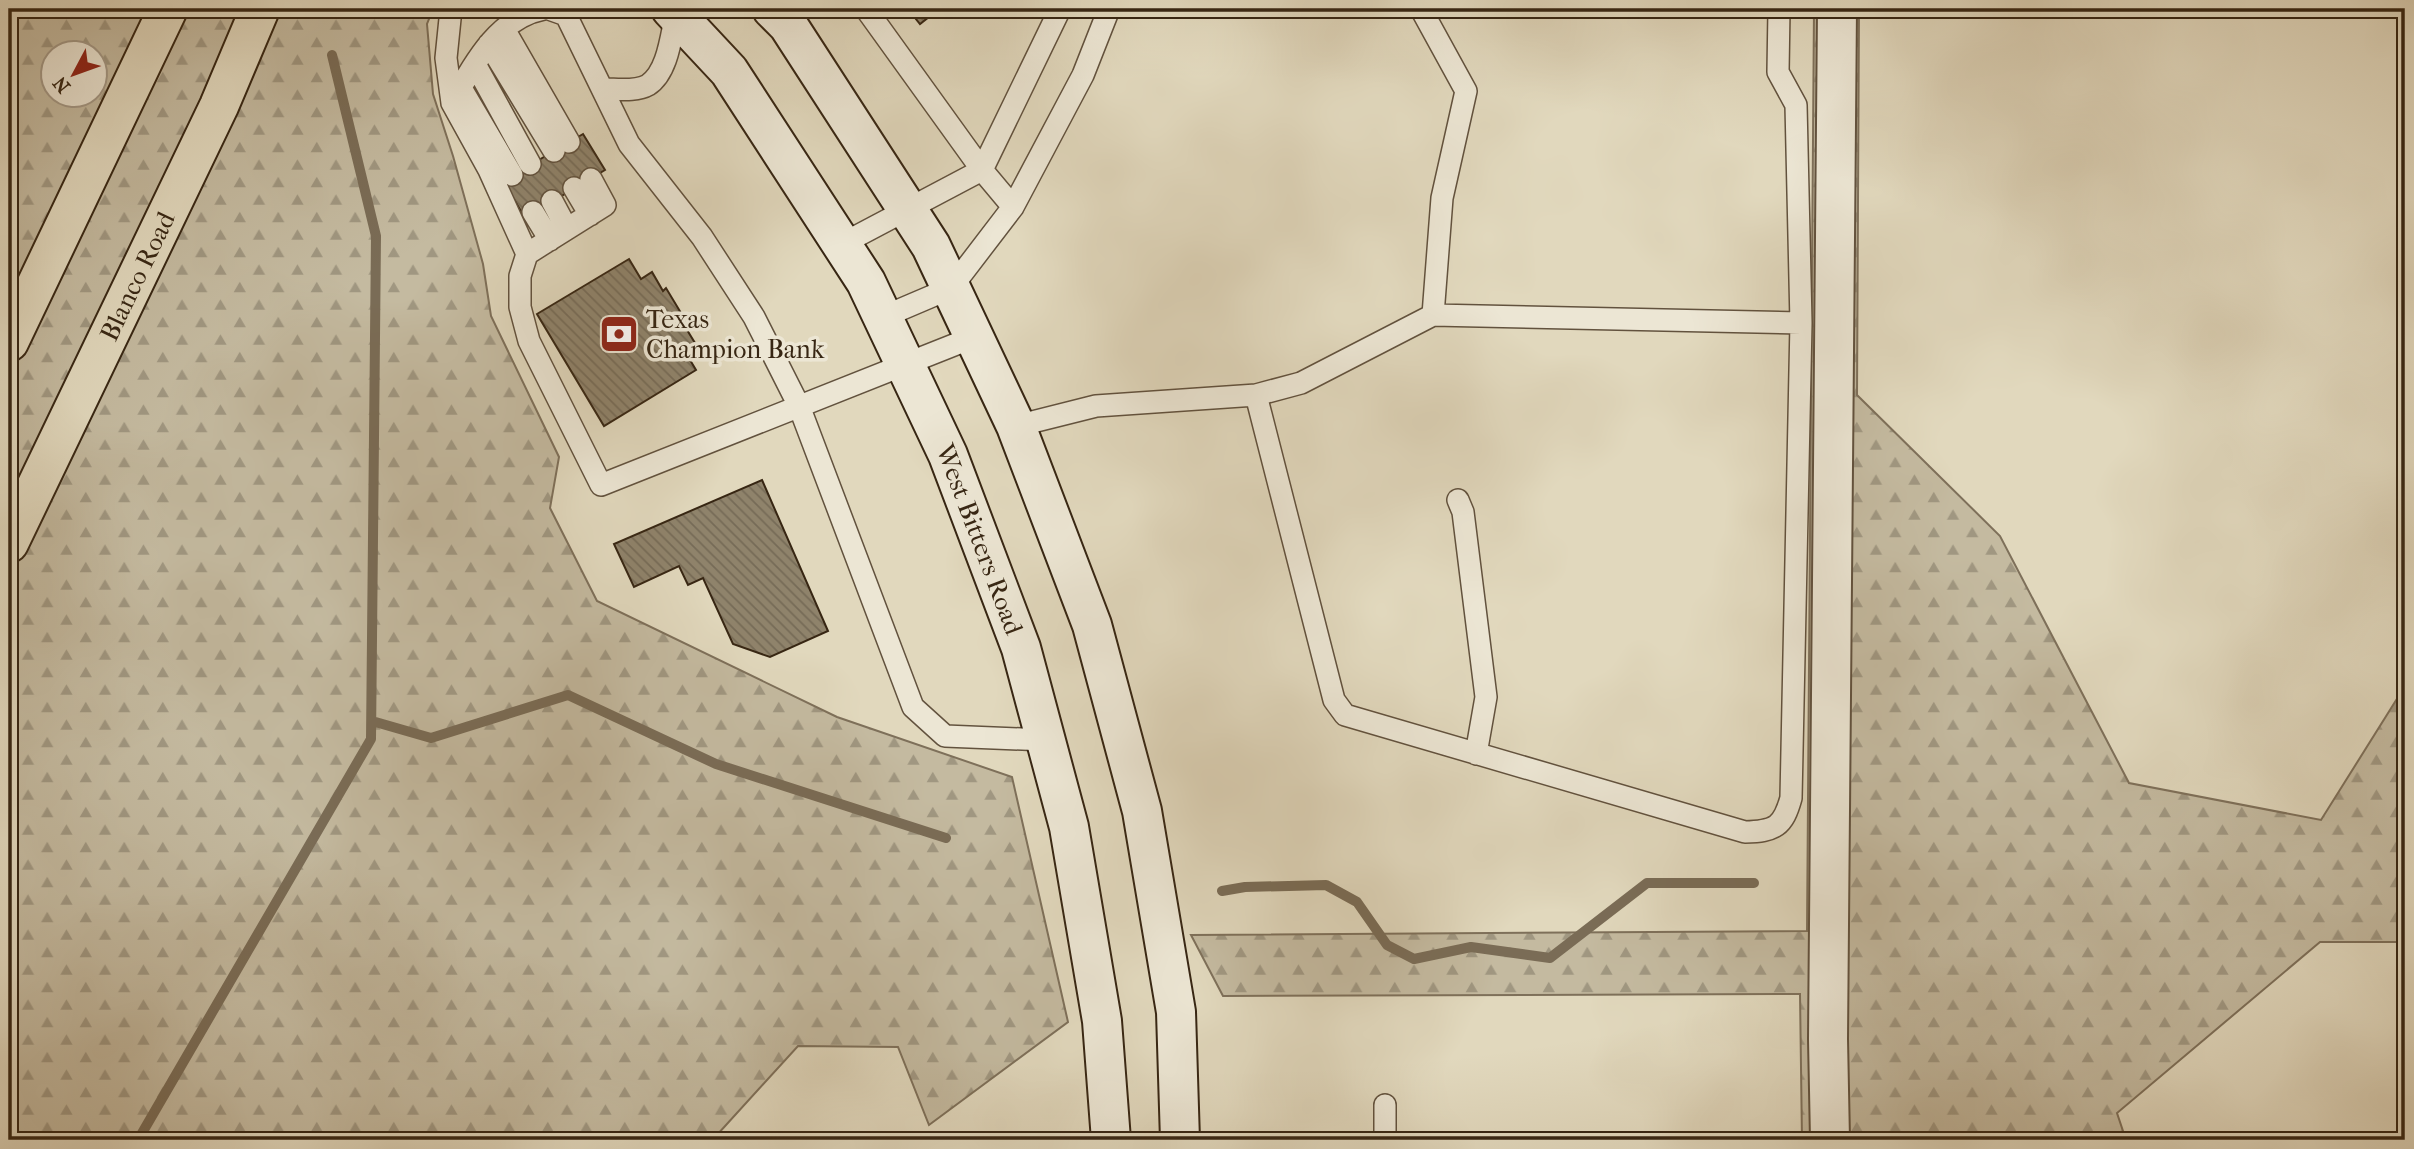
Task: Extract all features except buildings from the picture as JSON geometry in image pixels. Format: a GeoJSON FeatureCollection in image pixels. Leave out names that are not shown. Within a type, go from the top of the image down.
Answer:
{"type":"FeatureCollection","features":[{"type":"Feature","properties":{"kind":"main road"},"geometry":{"type":"LineString","coordinates":[[9,342],[168,9]]}},
{"type":"Feature","properties":{"kind":"main road","name":"Blanco Road"},"geometry":{"type":"LineString","coordinates":[[9,542],[219,106],[260,9]]}},
{"type":"Feature","properties":{"kind":"main road"},"geometry":{"type":"LineString","coordinates":[[772,9],[788,25],[931,246],[1016,426],[1092,625],[1142,811],[1176,1012],[1180,1140]]}},
{"type":"Feature","properties":{"kind":"main road"},"geometry":{"type":"LineString","coordinates":[[1830,1140],[1828,1025],[1837,9]]}},
{"type":"Feature","properties":{"kind":"main road","name":"West Bitters Road"},"geometry":{"type":"LineString","coordinates":[[674,11],[729,71],[866,282],[948,455],[1016,635],[1069,827],[1100,1008],[1111,1140]]}},
{"type":"Feature","properties":{"kind":"lane"},"geometry":{"type":"LineString","coordinates":[[452,9],[446,58],[456,96],[527,254]]}},
{"type":"Feature","properties":{"kind":"lane"},"geometry":{"type":"LineString","coordinates":[[866,9],[982,170],[1013,207]]}},
{"type":"Feature","properties":{"kind":"lane"},"geometry":{"type":"LineString","coordinates":[[842,244],[982,170],[1060,9]]}},
{"type":"Feature","properties":{"kind":"lane"},"geometry":{"type":"LineString","coordinates":[[883,317],[951,288],[1013,207],[1083,75],[1110,9]]}},
{"type":"Feature","properties":{"kind":"lane"},"geometry":{"type":"LineString","coordinates":[[1421,9],[1466,91],[1442,198],[1433,315]]}},
{"type":"Feature","properties":{"kind":"lane"},"geometry":{"type":"LineString","coordinates":[[1256,395],[1334,700],[1345,715],[1745,832],[1772,828],[1785,819],[1791,798],[1801,323],[1796,105],[1778,72],[1779,9]]}},
{"type":"Feature","properties":{"kind":"lane"},"geometry":{"type":"LineString","coordinates":[[456,96],[475,64],[497,36],[526,13],[556,10],[604,89],[629,144],[702,237],[754,317],[799,406],[913,707],[945,736],[1046,740]]}},
{"type":"Feature","properties":{"kind":"lane"},"geometry":{"type":"LineString","coordinates":[[604,89],[634,89],[647,85],[659,74],[674,11]]}},
{"type":"Feature","properties":{"kind":"lane"},"geometry":{"type":"LineString","coordinates":[[497,36],[561,146]]}},
{"type":"Feature","properties":{"kind":"lane"},"geometry":{"type":"LineString","coordinates":[[475,64],[530,164]]}},
{"type":"Feature","properties":{"kind":"lane"},"geometry":{"type":"LineString","coordinates":[[456,96],[512,176]]}},
{"type":"Feature","properties":{"kind":"lane"},"geometry":{"type":"LineString","coordinates":[[582,183],[606,205],[527,254],[520,276],[520,307],[529,341],[601,485],[974,337]]}},
{"type":"Feature","properties":{"kind":"lane"},"geometry":{"type":"LineString","coordinates":[[552,201],[559,235]]}},
{"type":"Feature","properties":{"kind":"lane"},"geometry":{"type":"LineString","coordinates":[[533,212],[559,235]]}},
{"type":"Feature","properties":{"kind":"lane"},"geometry":{"type":"LineString","coordinates":[[1016,426],[1097,406],[1256,395],[1301,383],[1433,315],[1801,323]]}},
{"type":"Feature","properties":{"kind":"lane"},"geometry":{"type":"LineString","coordinates":[[1458,500],[1463,512],[1486,697],[1476,754]]}},
{"type":"Feature","properties":{"kind":"lane"},"geometry":{"type":"LineString","coordinates":[[1385,1105],[1385,1140]]}},
{"type":"Feature","properties":{"kind":"green space"},"geometry":{"type":"Polygon","coordinates":[[[9,9],[433,9],[427,24],[433,94],[483,264],[491,316],[559,457],[550,508],[597,601],[837,717],[1012,777],[1068,1022],[929,1125],[898,1047],[798,1046],[715,1140],[9,1140],[9,9]]]}},
{"type":"Feature","properties":{"kind":"green space"},"geometry":{"type":"Polygon","coordinates":[[[1814,9],[1859,9],[1857,395],[2000,536],[2129,783],[2321,820],[2405,686],[2405,942],[2320,942],[2117,1113],[2126,1140],[1802,1140],[1800,994],[1223,996],[1191,935],[1807,931],[1814,9]]]}},
{"type":"Feature","properties":{"kind":"waterway"},"geometry":{"type":"LineString","coordinates":[[138,1140],[371,739],[376,236],[332,55]]}},
{"type":"Feature","properties":{"kind":"waterway"},"geometry":{"type":"LineString","coordinates":[[372,721],[431,738],[568,695],[716,764],[946,838]]}},
{"type":"Feature","properties":{"kind":"waterway"},"geometry":{"type":"LineString","coordinates":[[1222,891],[1245,887],[1326,885],[1357,902],[1387,945],[1414,959],[1471,947],[1550,958],[1647,883],[1754,883]]}},
{"type":"Feature","properties":{"kind":"place","name":"Texas Champion Bank"},"geometry":{"type":"Point","coordinates":[619,334]}}]}
